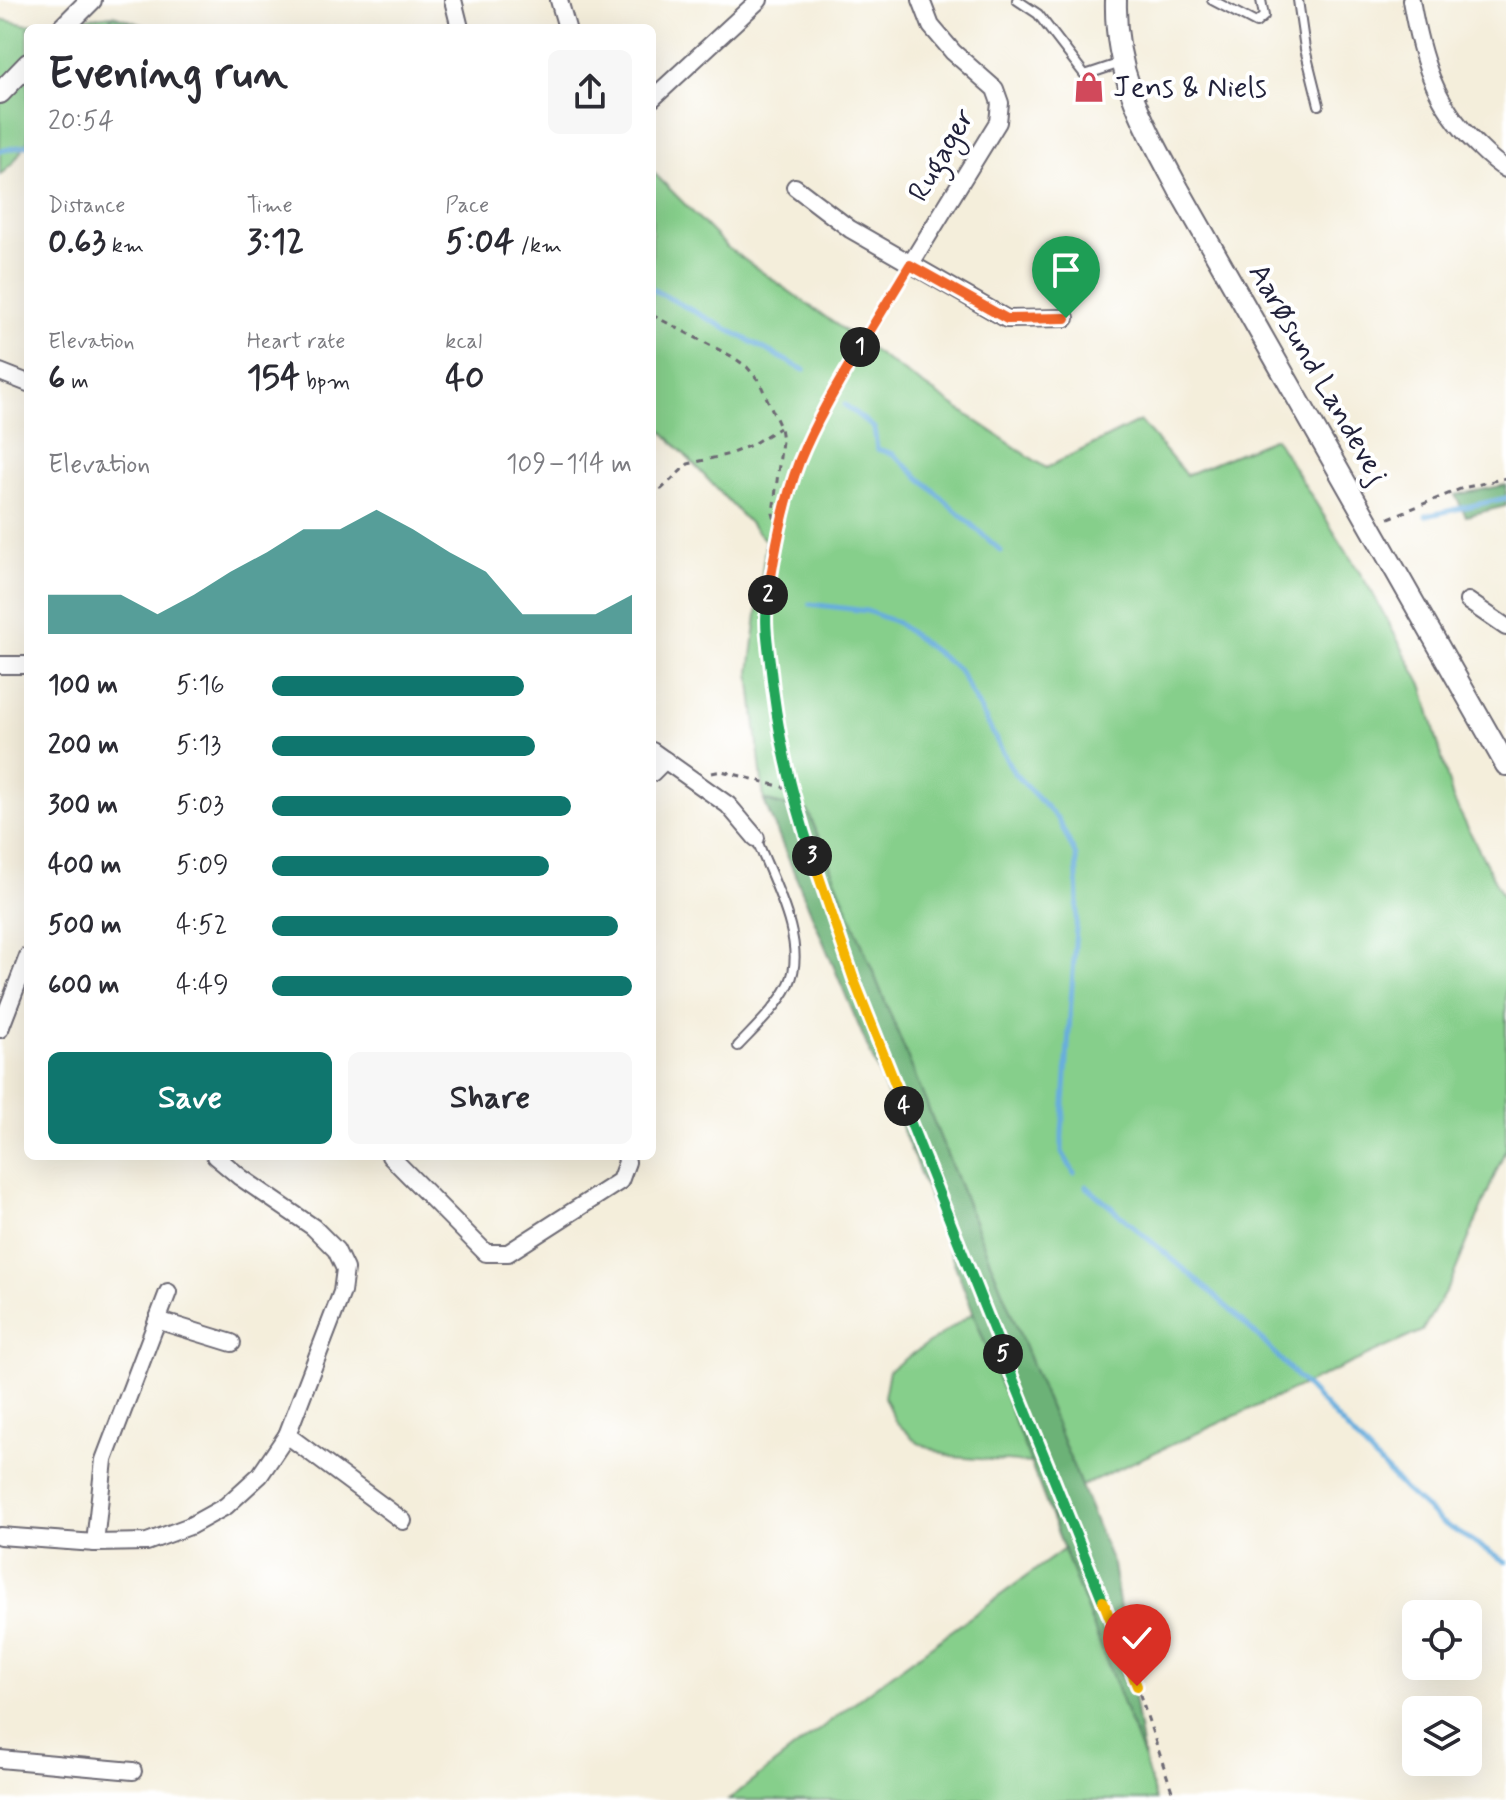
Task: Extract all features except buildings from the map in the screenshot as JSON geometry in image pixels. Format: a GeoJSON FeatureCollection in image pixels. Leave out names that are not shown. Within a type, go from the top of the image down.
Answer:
{"type":"FeatureCollection","features":[{"type":"Feature","properties":{"kind":"street"},"geometry":{"type":"LineString","coordinates":[[67,24],[91,0]]}},
{"type":"Feature","properties":{"kind":"street"},"geometry":{"type":"LineString","coordinates":[[453,0],[459,24]]}},
{"type":"Feature","properties":{"kind":"street"},"geometry":{"type":"LineString","coordinates":[[559,0],[566,24]]}},
{"type":"Feature","properties":{"kind":"street"},"geometry":{"type":"LineString","coordinates":[[656,95],[759,0]]}},
{"type":"Feature","properties":{"kind":"street","name":"Rugager"},"geometry":{"type":"LineString","coordinates":[[910,265],[998,122],[1000,103],[995,89],[953,52],[931,26],[921,0]]}},
{"type":"Feature","properties":{"kind":"street","name":"Aarøsund Landevej"},"geometry":{"type":"LineString","coordinates":[[1116,0],[1115,29],[1121,63],[1140,117],[1506,765]]}},
{"type":"Feature","properties":{"kind":"street"},"geometry":{"type":"LineString","coordinates":[[1411,0],[1419,48],[1439,98],[1465,134],[1506,169]]}},
{"type":"Feature","properties":{"kind":"street"},"geometry":{"type":"LineString","coordinates":[[0,93],[24,68]]}},
{"type":"Feature","properties":{"kind":"street"},"geometry":{"type":"LineString","coordinates":[[795,187],[850,229],[1007,319],[1066,318]]}},
{"type":"Feature","properties":{"kind":"street"},"geometry":{"type":"LineString","coordinates":[[0,372],[24,381]]}},
{"type":"Feature","properties":{"kind":"street"},"geometry":{"type":"LineString","coordinates":[[1468,601],[1506,627]]}},
{"type":"Feature","properties":{"kind":"street"},"geometry":{"type":"LineString","coordinates":[[0,665],[24,665]]}},
{"type":"Feature","properties":{"kind":"street"},"geometry":{"type":"LineString","coordinates":[[659,756],[728,805],[756,838]]}},
{"type":"Feature","properties":{"kind":"street"},"geometry":{"type":"LineString","coordinates":[[0,1029],[24,966]]}},
{"type":"Feature","properties":{"kind":"street"},"geometry":{"type":"LineString","coordinates":[[0,1536],[95,1543],[147,1542],[190,1526],[226,1506],[260,1475],[287,1435],[342,1292],[345,1269],[336,1250],[313,1227],[220,1160]]}},
{"type":"Feature","properties":{"kind":"street"},"geometry":{"type":"LineString","coordinates":[[394,1160],[486,1253],[508,1253],[620,1181],[627,1160]]}},
{"type":"Feature","properties":{"kind":"street"},"geometry":{"type":"LineString","coordinates":[[95,1543],[104,1460],[168,1292]]}},
{"type":"Feature","properties":{"kind":"street"},"geometry":{"type":"LineString","coordinates":[[157,1320],[232,1343]]}},
{"type":"Feature","properties":{"kind":"street"},"geometry":{"type":"LineString","coordinates":[[287,1435],[403,1521]]}},
{"type":"Feature","properties":{"kind":"street"},"geometry":{"type":"LineString","coordinates":[[0,1759],[133,1771]]}},
{"type":"Feature","properties":{"kind":"lane"},"geometry":{"type":"LineString","coordinates":[[1017,0],[1038,14],[1085,75],[1121,63]]}},
{"type":"Feature","properties":{"kind":"lane"},"geometry":{"type":"LineString","coordinates":[[1212,0],[1256,23],[1264,16],[1261,0]]}},
{"type":"Feature","properties":{"kind":"lane"},"geometry":{"type":"LineString","coordinates":[[1298,0],[1305,49],[1319,105]]}},
{"type":"Feature","properties":{"kind":"lane"},"geometry":{"type":"LineString","coordinates":[[738,1046],[774,1006],[789,983],[796,963],[793,936],[756,838]]}},
{"type":"Feature","properties":{"kind":"path"},"geometry":{"type":"LineString","coordinates":[[910,265],[824,409],[799,462],[778,531],[765,615],[774,705],[790,789],[854,980],[1137,1686],[1175,1800]]}},
{"type":"Feature","properties":{"kind":"path"},"geometry":{"type":"LineString","coordinates":[[656,317],[747,367],[759,381],[780,427],[782,441],[773,513],[778,531]]}},
{"type":"Feature","properties":{"kind":"path"},"geometry":{"type":"LineString","coordinates":[[656,494],[688,464],[730,454],[780,427]]}},
{"type":"Feature","properties":{"kind":"path"},"geometry":{"type":"LineString","coordinates":[[1370,526],[1463,488],[1506,478]]}},
{"type":"Feature","properties":{"kind":"path"},"geometry":{"type":"LineString","coordinates":[[692,778],[722,771],[790,789]]}},
{"type":"Feature","properties":{"kind":"green space"},"geometry":{"type":"Polygon","coordinates":[[[113,15],[107,24],[36,24],[113,15]]]}},
{"type":"Feature","properties":{"kind":"green space"},"geometry":{"type":"Polygon","coordinates":[[[113,15],[140,24],[107,24],[113,15]]]}},
{"type":"Feature","properties":{"kind":"green space"},"geometry":{"type":"Polygon","coordinates":[[[0,19],[24,24],[24,146],[0,175],[0,19]]]}},
{"type":"Feature","properties":{"kind":"green space"},"geometry":{"type":"Polygon","coordinates":[[[656,175],[728,248],[1046,468],[1140,421],[1186,475],[1275,438],[1373,594],[1423,687],[1453,799],[1506,903],[1506,1148],[1450,1284],[1422,1331],[1081,1486],[808,811],[764,800],[750,673],[766,541],[656,424],[656,175]]]}},
{"type":"Feature","properties":{"kind":"green space"},"geometry":{"type":"Polygon","coordinates":[[[1506,485],[1506,506],[1466,516],[1455,495],[1506,485]]]}},
{"type":"Feature","properties":{"kind":"green space"},"geometry":{"type":"Polygon","coordinates":[[[764,801],[808,811],[1113,1565],[1144,1759],[911,1150],[764,801]]]}},
{"type":"Feature","properties":{"kind":"green space"},"geometry":{"type":"Polygon","coordinates":[[[973,1313],[1031,1463],[952,1457],[918,1443],[895,1421],[884,1397],[889,1370],[973,1313]]]}},
{"type":"Feature","properties":{"kind":"green space"},"geometry":{"type":"Polygon","coordinates":[[[1064,1549],[1144,1759],[1156,1800],[728,1800],[873,1688],[1064,1549]]]}},
{"type":"Feature","properties":{"kind":"waterway"},"geometry":{"type":"LineString","coordinates":[[0,151],[24,146]]}},
{"type":"Feature","properties":{"kind":"waterway"},"geometry":{"type":"LineString","coordinates":[[656,291],[804,370]]}},
{"type":"Feature","properties":{"kind":"waterway"},"geometry":{"type":"LineString","coordinates":[[845,405],[874,428],[877,449],[893,454],[1001,551]]}},
{"type":"Feature","properties":{"kind":"waterway"},"geometry":{"type":"LineString","coordinates":[[1426,516],[1506,498]]}},
{"type":"Feature","properties":{"kind":"waterway"},"geometry":{"type":"LineString","coordinates":[[810,604],[867,611],[896,622],[959,670],[1014,773],[1058,819],[1076,856],[1078,899],[1062,1133],[1062,1152],[1074,1173]]}},
{"type":"Feature","properties":{"kind":"waterway"},"geometry":{"type":"LineString","coordinates":[[1086,1186],[1211,1292],[1260,1338],[1405,1490],[1441,1522],[1506,1562]]}},
{"type":"Feature","properties":{"kind":"place","name":"Jens & Niels"},"geometry":{"type":"Point","coordinates":[1089,87]}},
{"type":"Feature","properties":{"kind":"route"},"geometry":{"type":"LineString","coordinates":[[1066,318],[1007,319],[910,265],[824,409],[799,462],[778,531],[765,615],[774,705],[790,789],[854,980],[1137,1686]]}}]}
